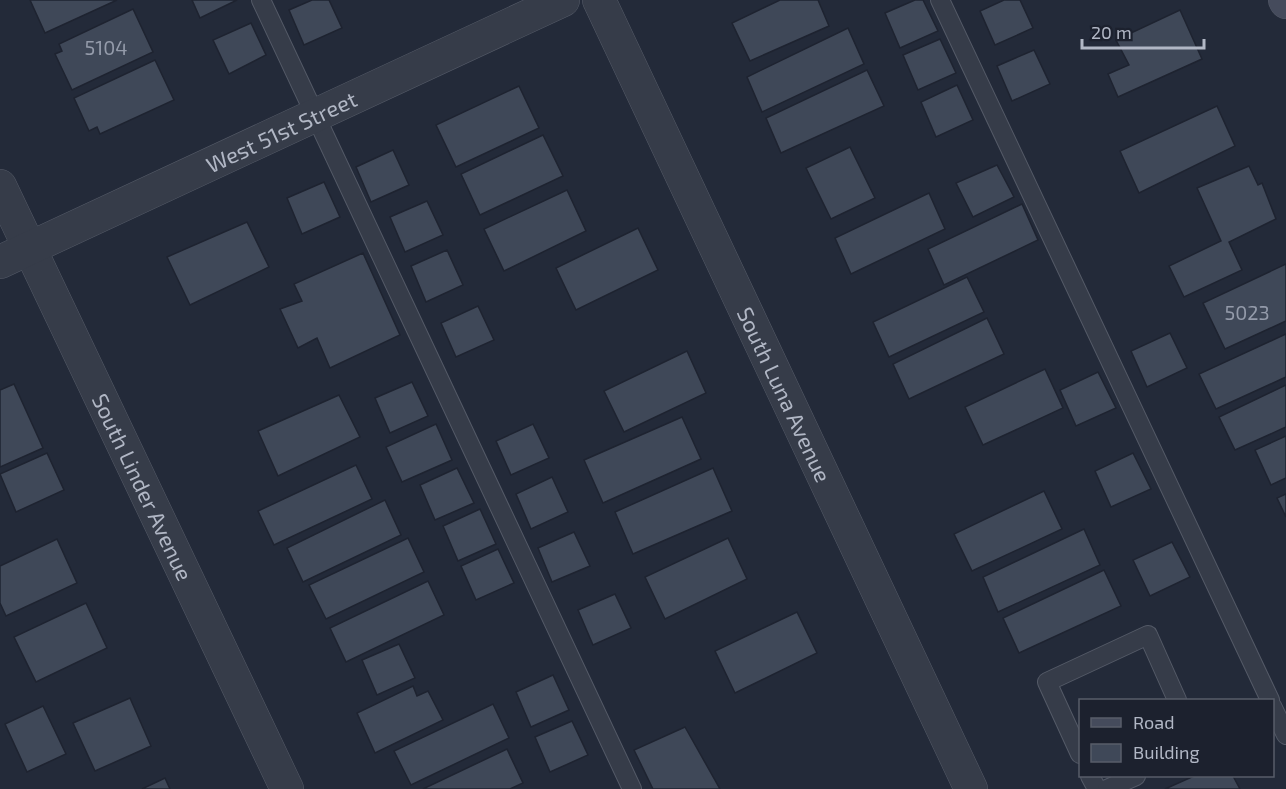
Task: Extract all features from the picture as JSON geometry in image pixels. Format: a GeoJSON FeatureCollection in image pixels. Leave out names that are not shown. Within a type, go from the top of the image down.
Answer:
{"type":"FeatureCollection","features":[{"type":"Feature","properties":{"kind":"street","name":"West 51st Street"},"geometry":{"type":"LineString","coordinates":[[14,256],[562,0]]}},
{"type":"Feature","properties":{"kind":"street","name":"South Luna Avenue"},"geometry":{"type":"LineString","coordinates":[[599,0],[971,789]]}},
{"type":"Feature","properties":{"kind":"street","name":"South Linder Avenue"},"geometry":{"type":"LineString","coordinates":[[0,186],[14,256],[287,789]]}},
{"type":"Feature","properties":{"kind":"lane"},"geometry":{"type":"LineString","coordinates":[[261,0],[632,789]]}},
{"type":"Feature","properties":{"kind":"lane"},"geometry":{"type":"LineString","coordinates":[[940,0],[1270,699]]}},
{"type":"Feature","properties":{"kind":"lane"},"geometry":{"type":"LineString","coordinates":[[1079,752],[1047,682],[1148,635],[1177,699]]}},
{"type":"Feature","properties":{"kind":"lane"},"geometry":{"type":"LineString","coordinates":[[1274,710],[1286,735]]}},
{"type":"Feature","properties":{"kind":"lane"},"geometry":{"type":"LineString","coordinates":[[1107,789],[1134,777]]}},
{"type":"Feature","properties":{"kind":"building"},"geometry":{"type":"Polygon","coordinates":[[[30,0],[117,0],[45,33],[30,0]]]}},
{"type":"Feature","properties":{"kind":"building"},"geometry":{"type":"Polygon","coordinates":[[[192,0],[237,0],[200,18],[192,0]]]}},
{"type":"Feature","properties":{"kind":"building"},"geometry":{"type":"Polygon","coordinates":[[[312,0],[329,0],[342,28],[304,45],[289,10],[312,0]]]}},
{"type":"Feature","properties":{"kind":"building"},"geometry":{"type":"Polygon","coordinates":[[[780,0],[818,0],[829,26],[750,61],[732,23],[780,0]]]}},
{"type":"Feature","properties":{"kind":"building"},"geometry":{"type":"Polygon","coordinates":[[[915,0],[923,0],[938,31],[900,48],[885,13],[915,0]]]}},
{"type":"Feature","properties":{"kind":"building"},"geometry":{"type":"Polygon","coordinates":[[[1004,0],[1020,0],[1033,28],[995,45],[980,11],[1004,0]]]}},
{"type":"Feature","properties":{"kind":"building"},"geometry":{"type":"Polygon","coordinates":[[[133,9],[153,52],[72,90],[55,54],[62,51],[59,44],[133,9]]]}},
{"type":"Feature","properties":{"kind":"building"},"geometry":{"type":"Polygon","coordinates":[[[1180,10],[1202,59],[1118,97],[1108,74],[1129,65],[1116,40],[1180,10]]]}},
{"type":"Feature","properties":{"kind":"building"},"geometry":{"type":"Polygon","coordinates":[[[251,23],[266,55],[229,74],[213,40],[251,23]]]}},
{"type":"Feature","properties":{"kind":"building"},"geometry":{"type":"Polygon","coordinates":[[[848,28],[864,64],[762,112],[747,77],[848,28]]]}},
{"type":"Feature","properties":{"kind":"building"},"geometry":{"type":"Polygon","coordinates":[[[940,39],[956,73],[918,90],[903,55],[940,39]]]}},
{"type":"Feature","properties":{"kind":"building"},"geometry":{"type":"Polygon","coordinates":[[[1034,50],[1050,84],[1012,101],[997,66],[1034,50]]]}},
{"type":"Feature","properties":{"kind":"building"},"geometry":{"type":"Polygon","coordinates":[[[155,60],[174,100],[100,134],[97,127],[89,131],[74,98],[155,60]]]}},
{"type":"Feature","properties":{"kind":"building"},"geometry":{"type":"Polygon","coordinates":[[[867,70],[884,106],[781,153],[766,118],[867,70]]]}},
{"type":"Feature","properties":{"kind":"building"},"geometry":{"type":"Polygon","coordinates":[[[957,85],[973,120],[936,137],[921,102],[957,85]]]}},
{"type":"Feature","properties":{"kind":"building"},"geometry":{"type":"Polygon","coordinates":[[[519,86],[539,128],[456,167],[436,125],[519,86]]]}},
{"type":"Feature","properties":{"kind":"building"},"geometry":{"type":"Polygon","coordinates":[[[1217,106],[1235,146],[1139,193],[1120,151],[1217,106]]]}},
{"type":"Feature","properties":{"kind":"building"},"geometry":{"type":"Polygon","coordinates":[[[543,135],[563,176],[480,215],[461,174],[543,135]]]}},
{"type":"Feature","properties":{"kind":"building"},"geometry":{"type":"Polygon","coordinates":[[[850,147],[875,198],[831,219],[806,168],[850,147]]]}},
{"type":"Feature","properties":{"kind":"building"},"geometry":{"type":"Polygon","coordinates":[[[393,150],[409,185],[371,202],[356,167],[393,150]]]}},
{"type":"Feature","properties":{"kind":"building"},"geometry":{"type":"Polygon","coordinates":[[[997,165],[1014,197],[973,217],[956,183],[997,165]]]}},
{"type":"Feature","properties":{"kind":"building"},"geometry":{"type":"Polygon","coordinates":[[[1249,166],[1258,185],[1262,183],[1276,219],[1229,242],[1242,270],[1184,297],[1169,266],[1221,241],[1197,188],[1249,166]]]}},
{"type":"Feature","properties":{"kind":"building"},"geometry":{"type":"Polygon","coordinates":[[[324,182],[340,217],[302,234],[287,198],[324,182]]]}},
{"type":"Feature","properties":{"kind":"building"},"geometry":{"type":"Polygon","coordinates":[[[567,190],[586,231],[504,271],[484,229],[567,190]]]}},
{"type":"Feature","properties":{"kind":"building"},"geometry":{"type":"Polygon","coordinates":[[[929,193],[945,229],[851,274],[835,238],[929,193]]]}},
{"type":"Feature","properties":{"kind":"building"},"geometry":{"type":"Polygon","coordinates":[[[427,201],[443,235],[405,252],[390,217],[427,201]]]}},
{"type":"Feature","properties":{"kind":"building"},"geometry":{"type":"Polygon","coordinates":[[[1022,204],[1038,240],[944,285],[928,249],[1022,204]]]}},
{"type":"Feature","properties":{"kind":"building"},"geometry":{"type":"Polygon","coordinates":[[[247,222],[269,267],[190,305],[167,257],[247,222]]]}},
{"type":"Feature","properties":{"kind":"building"},"geometry":{"type":"Polygon","coordinates":[[[638,228],[658,270],[576,310],[556,268],[638,228]]]}},
{"type":"Feature","properties":{"kind":"building"},"geometry":{"type":"Polygon","coordinates":[[[447,250],[463,285],[426,302],[411,266],[447,250]]]}},
{"type":"Feature","properties":{"kind":"building"},"geometry":{"type":"Polygon","coordinates":[[[363,253],[400,335],[330,368],[317,338],[298,348],[280,309],[302,301],[294,284],[363,253]]]}},
{"type":"Feature","properties":{"kind":"building"},"geometry":{"type":"Polygon","coordinates":[[[1286,264],[1286,321],[1225,349],[1203,303],[1286,264]]]}},
{"type":"Feature","properties":{"kind":"building"},"geometry":{"type":"Polygon","coordinates":[[[967,277],[984,312],[889,357],[873,322],[967,277]]]}},
{"type":"Feature","properties":{"kind":"building"},"geometry":{"type":"Polygon","coordinates":[[[478,306],[494,340],[456,357],[441,323],[478,306]]]}},
{"type":"Feature","properties":{"kind":"building"},"geometry":{"type":"Polygon","coordinates":[[[987,318],[1004,354],[909,399],[893,364],[987,318]]]}},
{"type":"Feature","properties":{"kind":"building"},"geometry":{"type":"Polygon","coordinates":[[[1170,333],[1187,368],[1147,387],[1131,351],[1170,333]]]}},
{"type":"Feature","properties":{"kind":"building"},"geometry":{"type":"Polygon","coordinates":[[[1286,334],[1286,377],[1216,409],[1199,374],[1286,334]]]}},
{"type":"Feature","properties":{"kind":"building"},"geometry":{"type":"Polygon","coordinates":[[[687,351],[706,393],[624,432],[604,391],[687,351]]]}},
{"type":"Feature","properties":{"kind":"building"},"geometry":{"type":"Polygon","coordinates":[[[1045,369],[1063,408],[983,445],[965,407],[1045,369]]]}},
{"type":"Feature","properties":{"kind":"building"},"geometry":{"type":"Polygon","coordinates":[[[1098,372],[1116,408],[1076,426],[1060,390],[1098,372]]]}},
{"type":"Feature","properties":{"kind":"building"},"geometry":{"type":"Polygon","coordinates":[[[412,382],[428,416],[390,433],[375,398],[412,382]]]}},
{"type":"Feature","properties":{"kind":"building"},"geometry":{"type":"Polygon","coordinates":[[[14,384],[43,448],[0,467],[0,390],[14,384]]]}},
{"type":"Feature","properties":{"kind":"building"},"geometry":{"type":"Polygon","coordinates":[[[1286,385],[1286,427],[1235,450],[1219,417],[1286,385]]]}},
{"type":"Feature","properties":{"kind":"building"},"geometry":{"type":"Polygon","coordinates":[[[339,395],[360,437],[278,476],[258,431],[339,395]]]}},
{"type":"Feature","properties":{"kind":"building"},"geometry":{"type":"Polygon","coordinates":[[[682,417],[701,459],[603,503],[584,460],[682,417]]]}},
{"type":"Feature","properties":{"kind":"building"},"geometry":{"type":"Polygon","coordinates":[[[436,424],[452,460],[402,482],[386,447],[436,424]]]}},
{"type":"Feature","properties":{"kind":"building"},"geometry":{"type":"Polygon","coordinates":[[[533,424],[549,458],[511,475],[496,441],[533,424]]]}},
{"type":"Feature","properties":{"kind":"building"},"geometry":{"type":"Polygon","coordinates":[[[1286,436],[1286,478],[1271,485],[1255,450],[1286,436]]]}},
{"type":"Feature","properties":{"kind":"building"},"geometry":{"type":"Polygon","coordinates":[[[47,453],[64,490],[16,512],[0,474],[47,453]]]}},
{"type":"Feature","properties":{"kind":"building"},"geometry":{"type":"Polygon","coordinates":[[[1133,453],[1151,489],[1111,507],[1095,471],[1133,453]]]}},
{"type":"Feature","properties":{"kind":"building"},"geometry":{"type":"Polygon","coordinates":[[[356,465],[372,499],[274,545],[258,511],[356,465]]]}},
{"type":"Feature","properties":{"kind":"building"},"geometry":{"type":"Polygon","coordinates":[[[457,468],[474,503],[435,520],[420,485],[457,468]]]}},
{"type":"Feature","properties":{"kind":"building"},"geometry":{"type":"Polygon","coordinates":[[[713,468],[732,511],[633,554],[615,512],[713,468]]]}},
{"type":"Feature","properties":{"kind":"building"},"geometry":{"type":"Polygon","coordinates":[[[552,477],[568,512],[531,529],[516,494],[552,477]]]}},
{"type":"Feature","properties":{"kind":"building"},"geometry":{"type":"Polygon","coordinates":[[[1044,491],[1062,529],[972,571],[954,534],[1044,491]]]}},
{"type":"Feature","properties":{"kind":"building"},"geometry":{"type":"Polygon","coordinates":[[[1286,494],[1286,517],[1277,498],[1286,494]]]}},
{"type":"Feature","properties":{"kind":"building"},"geometry":{"type":"Polygon","coordinates":[[[385,500],[401,535],[303,582],[287,548],[385,500]]]}},
{"type":"Feature","properties":{"kind":"building"},"geometry":{"type":"Polygon","coordinates":[[[480,509],[496,544],[458,561],[443,526],[480,509]]]}},
{"type":"Feature","properties":{"kind":"building"},"geometry":{"type":"Polygon","coordinates":[[[1084,529],[1100,565],[998,612],[983,577],[1084,529]]]}},
{"type":"Feature","properties":{"kind":"building"},"geometry":{"type":"Polygon","coordinates":[[[574,532],[590,566],[552,582],[538,548],[574,532]]]}},
{"type":"Feature","properties":{"kind":"building"},"geometry":{"type":"Polygon","coordinates":[[[408,538],[424,572],[326,619],[309,585],[408,538]]]}},
{"type":"Feature","properties":{"kind":"building"},"geometry":{"type":"Polygon","coordinates":[[[728,538],[747,579],[665,619],[645,577],[728,538]]]}},
{"type":"Feature","properties":{"kind":"building"},"geometry":{"type":"Polygon","coordinates":[[[57,539],[77,583],[6,616],[0,603],[0,566],[57,539]]]}},
{"type":"Feature","properties":{"kind":"building"},"geometry":{"type":"Polygon","coordinates":[[[1172,542],[1190,577],[1150,596],[1133,560],[1172,542]]]}},
{"type":"Feature","properties":{"kind":"building"},"geometry":{"type":"Polygon","coordinates":[[[498,549],[514,583],[476,600],[461,566],[498,549]]]}},
{"type":"Feature","properties":{"kind":"building"},"geometry":{"type":"Polygon","coordinates":[[[1104,570],[1121,606],[1019,653],[1003,618],[1104,570]]]}},
{"type":"Feature","properties":{"kind":"building"},"geometry":{"type":"Polygon","coordinates":[[[428,581],[444,615],[346,662],[330,628],[428,581]]]}},
{"type":"Feature","properties":{"kind":"building"},"geometry":{"type":"Polygon","coordinates":[[[615,594],[631,628],[593,645],[578,610],[615,594]]]}},
{"type":"Feature","properties":{"kind":"building"},"geometry":{"type":"Polygon","coordinates":[[[86,603],[107,648],[36,682],[14,637],[86,603]]]}},
{"type":"Feature","properties":{"kind":"building"},"geometry":{"type":"Polygon","coordinates":[[[797,612],[817,653],[735,693],[715,651],[797,612]]]}},
{"type":"Feature","properties":{"kind":"building"},"geometry":{"type":"Polygon","coordinates":[[[399,644],[415,678],[377,695],[362,660],[399,644]]]}},
{"type":"Feature","properties":{"kind":"building"},"geometry":{"type":"Polygon","coordinates":[[[553,675],[569,710],[531,727],[516,692],[553,675]]]}},
{"type":"Feature","properties":{"kind":"building"},"geometry":{"type":"Polygon","coordinates":[[[413,686],[417,696],[428,691],[443,720],[375,753],[357,713],[413,686]]]}},
{"type":"Feature","properties":{"kind":"building"},"geometry":{"type":"Polygon","coordinates":[[[130,698],[151,746],[95,771],[73,723],[130,698]]]}},
{"type":"Feature","properties":{"kind":"building"},"geometry":{"type":"Polygon","coordinates":[[[493,704],[509,738],[411,785],[394,751],[493,704]]]}},
{"type":"Feature","properties":{"kind":"building"},"geometry":{"type":"Polygon","coordinates":[[[43,706],[66,754],[27,772],[5,724],[43,706]]]}},
{"type":"Feature","properties":{"kind":"building"},"geometry":{"type":"Polygon","coordinates":[[[572,721],[588,755],[550,772],[535,737],[572,721]]]}},
{"type":"Feature","properties":{"kind":"building"},"geometry":{"type":"Polygon","coordinates":[[[685,727],[720,789],[653,789],[634,750],[685,727]]]}},
{"type":"Feature","properties":{"kind":"building"},"geometry":{"type":"Polygon","coordinates":[[[507,749],[523,783],[510,789],[423,789],[507,749]]]}},
{"type":"Feature","properties":{"kind":"building"},"geometry":{"type":"Polygon","coordinates":[[[1192,777],[1234,777],[1240,789],[1165,789],[1192,777]]]}},
{"type":"Feature","properties":{"kind":"building"},"geometry":{"type":"Polygon","coordinates":[[[165,778],[170,789],[142,789],[165,778]]]}}]}
